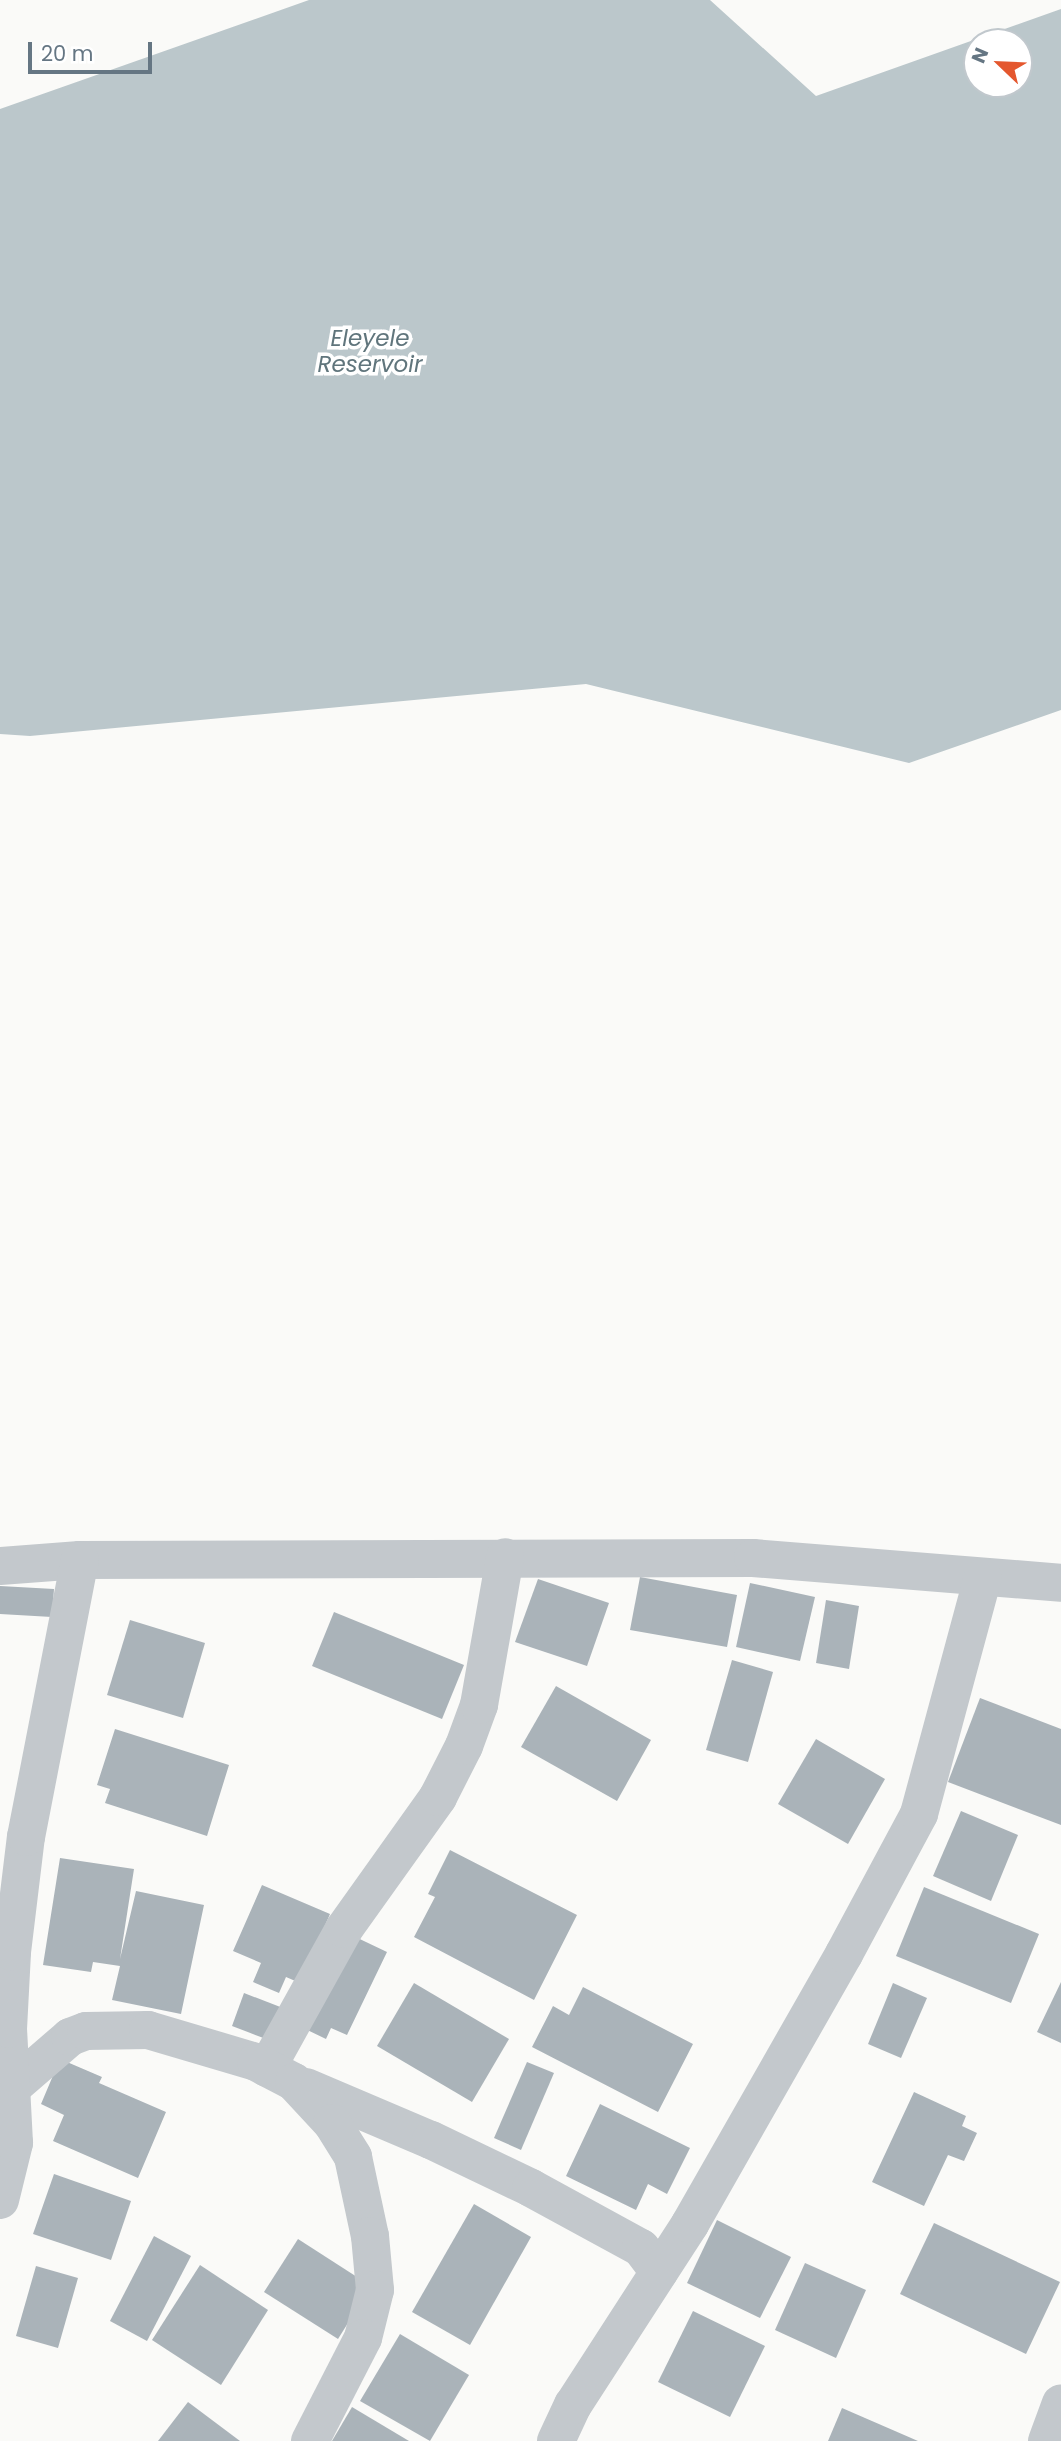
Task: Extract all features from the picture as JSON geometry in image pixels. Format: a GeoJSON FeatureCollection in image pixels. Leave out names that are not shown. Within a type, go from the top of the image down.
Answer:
{"type":"FeatureCollection","features":[{"type":"Feature","properties":{"kind":"street"},"geometry":{"type":"LineString","coordinates":[[280,2075],[338,1940],[438,1797],[464,1746],[479,1705],[505,1557]]}},
{"type":"Feature","properties":{"kind":"street"},"geometry":{"type":"LineString","coordinates":[[0,1566],[80,1560],[753,1558],[1061,1583]]}},
{"type":"Feature","properties":{"kind":"street"},"geometry":{"type":"LineString","coordinates":[[0,2200],[14,2143],[8,2029],[12,1952],[26,1837],[80,1560]]}},
{"type":"Feature","properties":{"kind":"street"},"geometry":{"type":"LineString","coordinates":[[556,2441],[573,2405],[690,2224],[837,1966],[919,1814],[983,1577]]}},
{"type":"Feature","properties":{"kind":"street"},"geometry":{"type":"LineString","coordinates":[[11,2088],[70,2037],[86,2031],[148,2029],[280,2075],[431,2140],[531,2188],[641,2248],[659,2272]]}},
{"type":"Feature","properties":{"kind":"street"},"geometry":{"type":"LineString","coordinates":[[280,2075],[332,2123],[353,2157],[370,2236],[375,2290],[363,2339],[310,2441]]}},
{"type":"Feature","properties":{"kind":"street"},"geometry":{"type":"LineString","coordinates":[[1046,2441],[1061,2403]]}},
{"type":"Feature","properties":{"kind":"water","name":"Eleyele Reservoir"},"geometry":{"type":"Polygon","coordinates":[[[309,0],[710,0],[816,96],[963,44],[963,98],[1033,98],[1033,28],[1007,28],[1061,9],[1061,710],[909,763],[586,684],[30,736],[0,734],[0,109],[309,0]]]}},
{"type":"Feature","properties":{"kind":"building"},"geometry":{"type":"Polygon","coordinates":[[[640,1577],[737,1595],[727,1647],[630,1630],[640,1577]]]}},
{"type":"Feature","properties":{"kind":"building"},"geometry":{"type":"Polygon","coordinates":[[[538,1579],[609,1603],[587,1666],[515,1642],[538,1579]]]}},
{"type":"Feature","properties":{"kind":"building"},"geometry":{"type":"Polygon","coordinates":[[[750,1583],[815,1597],[800,1661],[736,1647],[750,1583]]]}},
{"type":"Feature","properties":{"kind":"building"},"geometry":{"type":"Polygon","coordinates":[[[0,1586],[54,1589],[52,1617],[0,1614],[0,1586]]]}},
{"type":"Feature","properties":{"kind":"building"},"geometry":{"type":"Polygon","coordinates":[[[826,1600],[859,1606],[849,1669],[816,1663],[826,1600]]]}},
{"type":"Feature","properties":{"kind":"building"},"geometry":{"type":"Polygon","coordinates":[[[334,1612],[464,1665],[442,1719],[312,1666],[334,1612]]]}},
{"type":"Feature","properties":{"kind":"building"},"geometry":{"type":"Polygon","coordinates":[[[130,1620],[205,1643],[183,1718],[107,1695],[130,1620]]]}},
{"type":"Feature","properties":{"kind":"building"},"geometry":{"type":"Polygon","coordinates":[[[732,1660],[773,1672],[748,1762],[706,1750],[732,1660]]]}},
{"type":"Feature","properties":{"kind":"building"},"geometry":{"type":"Polygon","coordinates":[[[556,1686],[651,1740],[617,1801],[521,1747],[556,1686]]]}},
{"type":"Feature","properties":{"kind":"building"},"geometry":{"type":"Polygon","coordinates":[[[980,1698],[1061,1729],[1061,1825],[948,1782],[980,1698]]]}},
{"type":"Feature","properties":{"kind":"building"},"geometry":{"type":"Polygon","coordinates":[[[115,1729],[229,1765],[207,1836],[105,1803],[110,1789],[97,1785],[115,1729]]]}},
{"type":"Feature","properties":{"kind":"building"},"geometry":{"type":"Polygon","coordinates":[[[816,1739],[885,1779],[848,1844],[778,1804],[816,1739]]]}},
{"type":"Feature","properties":{"kind":"building"},"geometry":{"type":"Polygon","coordinates":[[[961,1811],[1018,1835],[991,1901],[933,1876],[961,1811]]]}},
{"type":"Feature","properties":{"kind":"building"},"geometry":{"type":"Polygon","coordinates":[[[450,1850],[577,1915],[534,2000],[414,1937],[435,1897],[428,1894],[450,1850]]]}},
{"type":"Feature","properties":{"kind":"building"},"geometry":{"type":"Polygon","coordinates":[[[60,1858],[134,1869],[120,1959],[136,1891],[204,1905],[181,2014],[112,2000],[120,1966],[93,1962],[91,1972],[43,1965],[60,1858]]]}},
{"type":"Feature","properties":{"kind":"building"},"geometry":{"type":"Polygon","coordinates":[[[262,1885],[330,1914],[300,1983],[286,1977],[279,1993],[253,1982],[261,1963],[233,1951],[262,1885]]]}},
{"type":"Feature","properties":{"kind":"building"},"geometry":{"type":"Polygon","coordinates":[[[924,1887],[1039,1934],[1011,2003],[896,1956],[924,1887]]]}},
{"type":"Feature","properties":{"kind":"building"},"geometry":{"type":"Polygon","coordinates":[[[345,1932],[387,1952],[347,2035],[331,2028],[326,2039],[299,2026],[345,1932]]]}},
{"type":"Feature","properties":{"kind":"building"},"geometry":{"type":"Polygon","coordinates":[[[1061,1982],[1061,2043],[1037,2032],[1061,1982]]]}},
{"type":"Feature","properties":{"kind":"building"},"geometry":{"type":"Polygon","coordinates":[[[414,1983],[509,2039],[472,2102],[377,2046],[414,1983]]]}},
{"type":"Feature","properties":{"kind":"building"},"geometry":{"type":"Polygon","coordinates":[[[893,1983],[927,1998],[901,2058],[868,2044],[893,1983]]]}},
{"type":"Feature","properties":{"kind":"building"},"geometry":{"type":"Polygon","coordinates":[[[583,1987],[693,2044],[658,2112],[532,2047],[553,2006],[569,2015],[583,1987]]]}},
{"type":"Feature","properties":{"kind":"building"},"geometry":{"type":"Polygon","coordinates":[[[244,1993],[288,2010],[274,2042],[232,2026],[244,1993]]]}},
{"type":"Feature","properties":{"kind":"building"},"geometry":{"type":"Polygon","coordinates":[[[60,2059],[102,2077],[99,2083],[166,2112],[138,2178],[53,2141],[64,2115],[41,2104],[60,2059]]]}},
{"type":"Feature","properties":{"kind":"building"},"geometry":{"type":"Polygon","coordinates":[[[527,2062],[554,2073],[521,2150],[494,2138],[527,2062]]]}},
{"type":"Feature","properties":{"kind":"building"},"geometry":{"type":"Polygon","coordinates":[[[914,2092],[966,2116],[962,2126],[977,2133],[964,2161],[948,2155],[924,2206],[872,2182],[914,2092]]]}},
{"type":"Feature","properties":{"kind":"building"},"geometry":{"type":"Polygon","coordinates":[[[600,2104],[690,2148],[667,2194],[648,2184],[636,2210],[566,2176],[600,2104]]]}},
{"type":"Feature","properties":{"kind":"building"},"geometry":{"type":"Polygon","coordinates":[[[54,2174],[131,2201],[111,2260],[33,2234],[54,2174]]]}},
{"type":"Feature","properties":{"kind":"building"},"geometry":{"type":"Polygon","coordinates":[[[474,2204],[531,2237],[470,2345],[412,2312],[474,2204]]]}},
{"type":"Feature","properties":{"kind":"building"},"geometry":{"type":"Polygon","coordinates":[[[717,2220],[791,2257],[760,2318],[687,2283],[717,2220]]]}},
{"type":"Feature","properties":{"kind":"building"},"geometry":{"type":"Polygon","coordinates":[[[934,2223],[1060,2282],[1026,2354],[900,2294],[934,2223]]]}},
{"type":"Feature","properties":{"kind":"building"},"geometry":{"type":"Polygon","coordinates":[[[154,2236],[191,2256],[147,2341],[110,2321],[154,2236]]]}},
{"type":"Feature","properties":{"kind":"building"},"geometry":{"type":"Polygon","coordinates":[[[298,2239],[371,2286],[338,2339],[264,2292],[298,2239]]]}},
{"type":"Feature","properties":{"kind":"building"},"geometry":{"type":"Polygon","coordinates":[[[805,2263],[866,2290],[836,2358],[775,2330],[805,2263]]]}},
{"type":"Feature","properties":{"kind":"building"},"geometry":{"type":"Polygon","coordinates":[[[200,2265],[268,2310],[221,2385],[152,2340],[200,2265]]]}},
{"type":"Feature","properties":{"kind":"building"},"geometry":{"type":"Polygon","coordinates":[[[36,2266],[78,2278],[58,2348],[16,2336],[36,2266]]]}},
{"type":"Feature","properties":{"kind":"building"},"geometry":{"type":"Polygon","coordinates":[[[693,2311],[765,2346],[730,2417],[658,2382],[693,2311]]]}},
{"type":"Feature","properties":{"kind":"building"},"geometry":{"type":"Polygon","coordinates":[[[400,2334],[469,2375],[430,2441],[360,2401],[400,2334]]]}},
{"type":"Feature","properties":{"kind":"building"},"geometry":{"type":"Polygon","coordinates":[[[188,2402],[240,2441],[158,2441],[188,2402]]]}},
{"type":"Feature","properties":{"kind":"building"},"geometry":{"type":"Polygon","coordinates":[[[352,2407],[409,2441],[332,2441],[352,2407]]]}},
{"type":"Feature","properties":{"kind":"building"},"geometry":{"type":"Polygon","coordinates":[[[842,2408],[918,2441],[828,2441],[842,2408]]]}}]}
